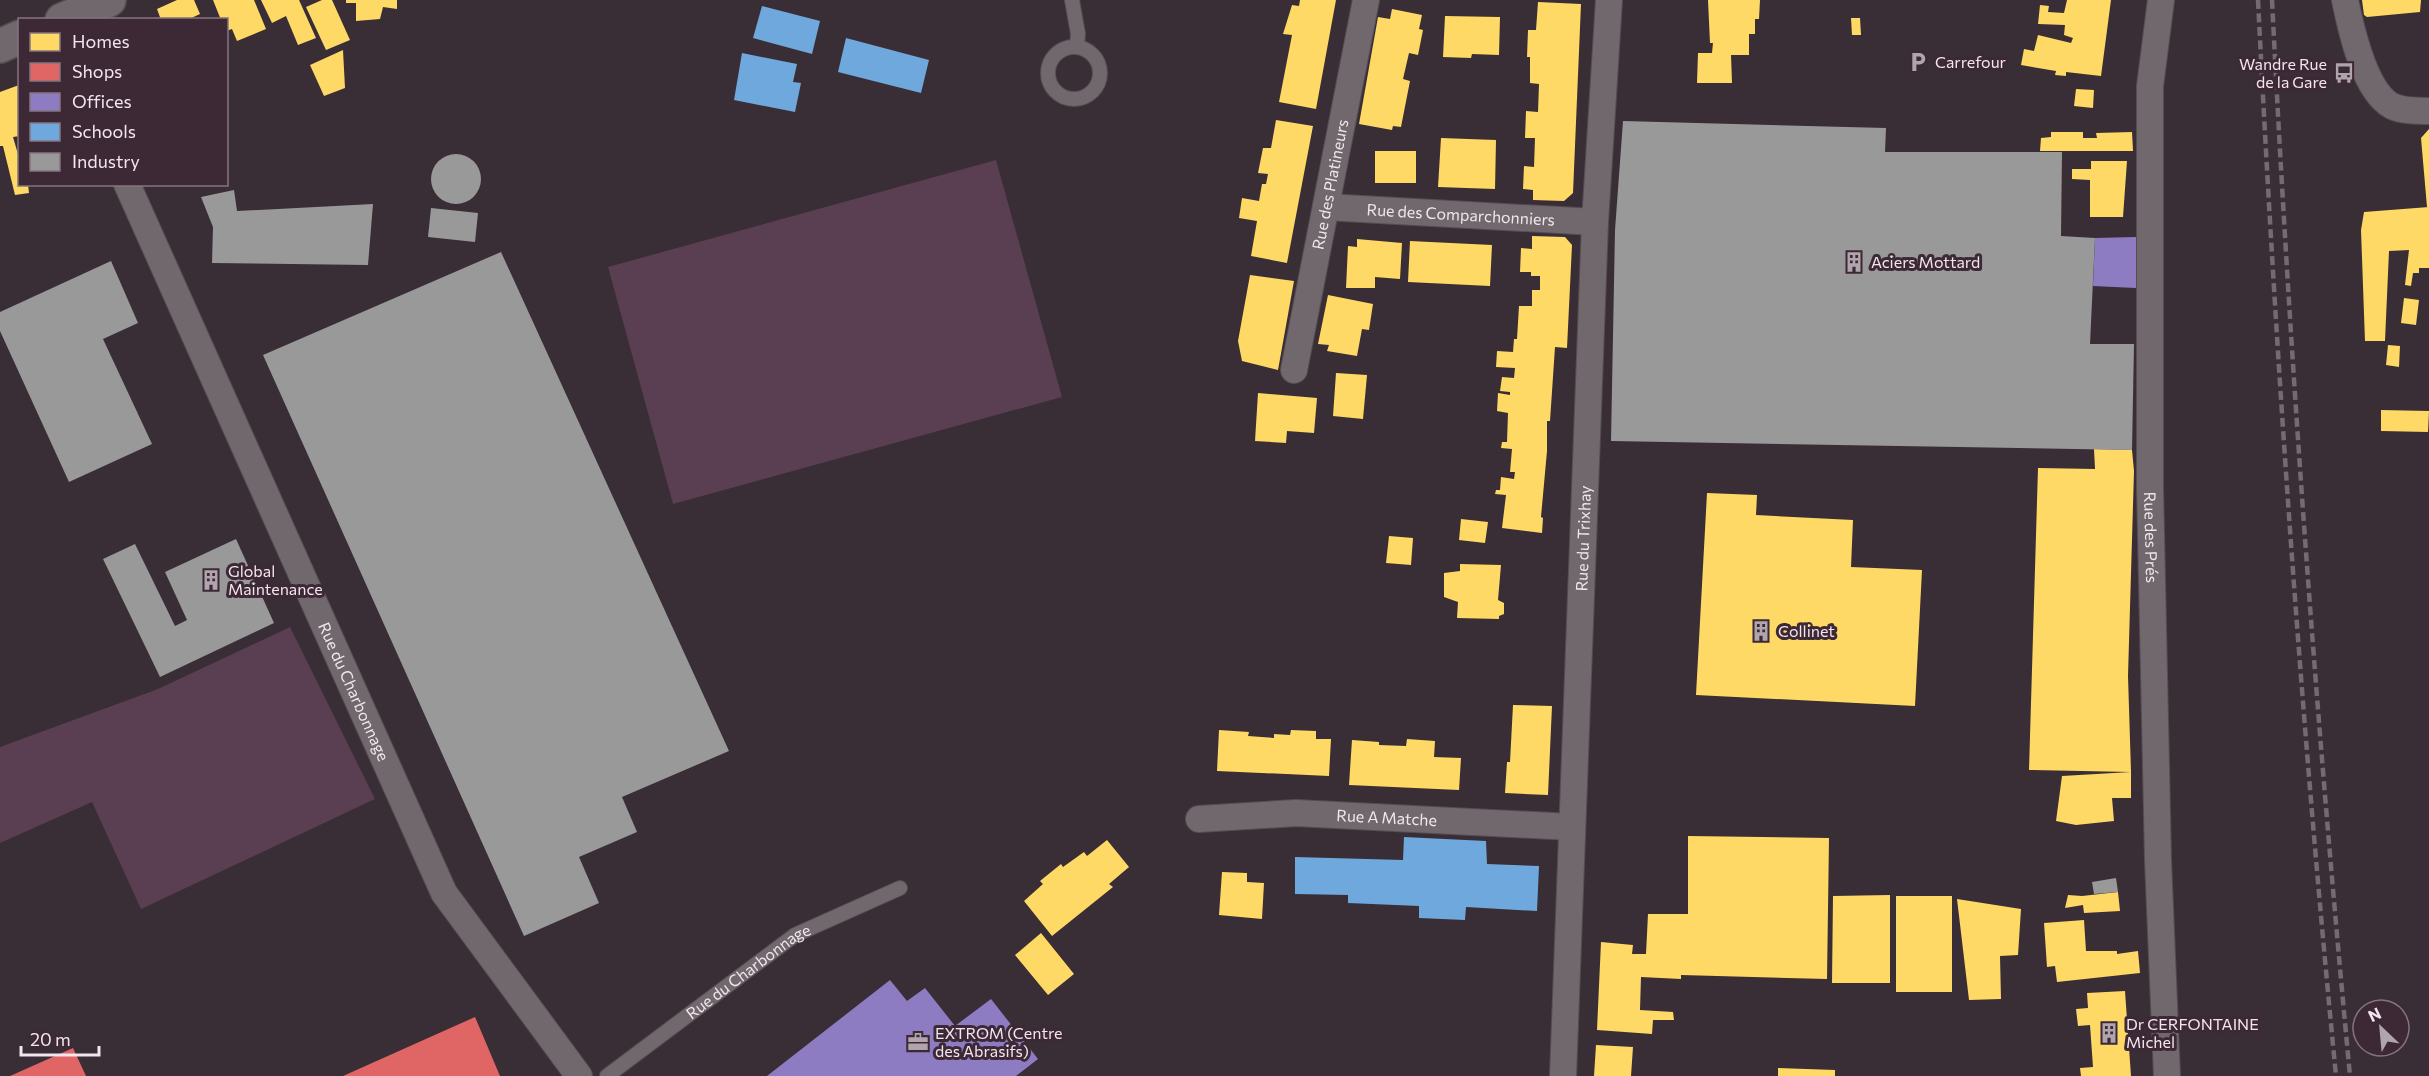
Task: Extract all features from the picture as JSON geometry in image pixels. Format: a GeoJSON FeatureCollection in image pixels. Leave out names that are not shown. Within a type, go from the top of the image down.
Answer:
{"type":"FeatureCollection","features":[{"type":"Feature","properties":{"kind":"street"},"geometry":{"type":"LineString","coordinates":[[67,18],[110,0]]}},
{"type":"Feature","properties":{"kind":"street","name":"Rue des Platineurs"},"geometry":{"type":"LineString","coordinates":[[1294,370],[1366,0]]}},
{"type":"Feature","properties":{"kind":"street","name":"Rue du Trixhay"},"geometry":{"type":"LineString","coordinates":[[1563,1076],[1595,222],[1609,0]]}},
{"type":"Feature","properties":{"kind":"street","name":"Rue des Prés"},"geometry":{"type":"LineString","coordinates":[[2161,0],[2150,86],[2150,487],[2158,860],[2167,1076]]}},
{"type":"Feature","properties":{"kind":"street"},"geometry":{"type":"LineString","coordinates":[[2345,0],[2352,36],[2372,86],[2391,106],[2422,111]]}},
{"type":"Feature","properties":{"kind":"street"},"geometry":{"type":"LineString","coordinates":[[0,46],[18,39]]}},
{"type":"Feature","properties":{"kind":"street","name":"Rue du Charbonnage"},"geometry":{"type":"LineString","coordinates":[[128,186],[444,893],[579,1076]]}},
{"type":"Feature","properties":{"kind":"street","name":"Rue des Comparchonniers"},"geometry":{"type":"LineString","coordinates":[[1326,207],[1595,222]]}},
{"type":"Feature","properties":{"kind":"street","name":"Rue A Matche"},"geometry":{"type":"LineString","coordinates":[[1199,819],[1296,813],[1572,827]]}},
{"type":"Feature","properties":{"kind":"lane"},"geometry":{"type":"LineString","coordinates":[[1072,0],[1078,34],[1077,46]]}},
{"type":"Feature","properties":{"kind":"lane","name":"Rue du Charbonnage"},"geometry":{"type":"LineString","coordinates":[[607,1076],[795,935],[900,888]]}},
{"type":"Feature","properties":{"kind":"shaded area"},"geometry":{"type":"Polygon","coordinates":[[[996,160],[1062,397],[673,504],[608,267],[996,160]]]}},
{"type":"Feature","properties":{"kind":"shaded area"},"geometry":{"type":"Polygon","coordinates":[[[290,627],[375,799],[141,909],[92,802],[0,843],[0,747],[158,689],[290,627]]]}},
{"type":"Feature","properties":{"kind":"building: Homes"},"geometry":{"type":"Polygon","coordinates":[[[177,0],[194,0],[200,14],[191,18],[160,18],[157,9],[177,0]]]}},
{"type":"Feature","properties":{"kind":"building: Homes"},"geometry":{"type":"Polygon","coordinates":[[[213,0],[254,0],[266,29],[237,41],[232,29],[228,30],[228,18],[220,18],[213,0]]]}},
{"type":"Feature","properties":{"kind":"building: Homes"},"geometry":{"type":"Polygon","coordinates":[[[261,0],[299,0],[316,38],[298,45],[286,16],[272,23],[261,0]]]}},
{"type":"Feature","properties":{"kind":"building: Homes"},"geometry":{"type":"Polygon","coordinates":[[[322,0],[332,0],[350,40],[326,50],[306,7],[322,0]]]}},
{"type":"Feature","properties":{"kind":"building: Homes"},"geometry":{"type":"Polygon","coordinates":[[[346,0],[397,0],[397,9],[383,7],[380,19],[356,21],[356,3],[346,3],[346,0]]]}},
{"type":"Feature","properties":{"kind":"building: Homes"},"geometry":{"type":"Polygon","coordinates":[[[1300,0],[1336,0],[1316,109],[1279,102],[1292,35],[1283,34],[1292,5],[1299,6],[1300,0]]]}},
{"type":"Feature","properties":{"kind":"building: Homes"},"geometry":{"type":"Polygon","coordinates":[[[1708,0],[1760,0],[1759,19],[1755,19],[1755,34],[1749,34],[1749,55],[1731,55],[1732,83],[1697,83],[1698,53],[1712,53],[1708,0]]]}},
{"type":"Feature","properties":{"kind":"building: Homes"},"geometry":{"type":"Polygon","coordinates":[[[2067,0],[2111,0],[2101,76],[2066,72],[2066,76],[2055,75],[2056,71],[2021,65],[2024,49],[2034,51],[2038,35],[2071,43],[2073,38],[2064,35],[2065,25],[2038,24],[2040,5],[2049,6],[2048,12],[2064,13],[2067,0]]]}},
{"type":"Feature","properties":{"kind":"building: Homes"},"geometry":{"type":"Polygon","coordinates":[[[2362,0],[2421,0],[2420,12],[2367,17],[2364,15],[2362,0]]]}},
{"type":"Feature","properties":{"kind":"building: Homes"},"geometry":{"type":"Polygon","coordinates":[[[1538,2],[1581,4],[1573,193],[1564,201],[1533,200],[1533,190],[1523,189],[1524,166],[1534,167],[1535,138],[1525,138],[1526,111],[1538,112],[1539,84],[1530,83],[1530,57],[1527,57],[1528,30],[1536,30],[1538,2]]]}},
{"type":"Feature","properties":{"kind":"building: Homes"},"geometry":{"type":"Polygon","coordinates":[[[1392,9],[1422,15],[1419,29],[1423,30],[1418,55],[1409,53],[1403,79],[1410,81],[1401,127],[1393,126],[1392,130],[1359,124],[1378,17],[1390,19],[1392,9]]]}},
{"type":"Feature","properties":{"kind":"building: Homes"},"geometry":{"type":"Polygon","coordinates":[[[1445,16],[1500,17],[1499,55],[1472,54],[1471,58],[1443,57],[1445,16]]]}},
{"type":"Feature","properties":{"kind":"building: Homes"},"geometry":{"type":"Polygon","coordinates":[[[1851,18],[1860,18],[1861,35],[1852,35],[1851,18]]]}},
{"type":"Feature","properties":{"kind":"building: Homes"},"geometry":{"type":"Polygon","coordinates":[[[343,50],[345,88],[324,96],[310,65],[343,50]]]}},
{"type":"Feature","properties":{"kind":"building: Homes"},"geometry":{"type":"Polygon","coordinates":[[[18,85],[18,136],[13,137],[18,154],[18,186],[28,186],[29,193],[15,195],[3,146],[0,146],[0,92],[18,85]]]}},
{"type":"Feature","properties":{"kind":"building: Homes"},"geometry":{"type":"Polygon","coordinates":[[[2076,89],[2094,90],[2093,108],[2074,106],[2076,89]]]}},
{"type":"Feature","properties":{"kind":"building: Homes"},"geometry":{"type":"Polygon","coordinates":[[[1276,120],[1313,126],[1287,263],[1251,256],[1257,221],[1239,218],[1242,198],[1259,201],[1262,184],[1266,184],[1268,174],[1258,173],[1263,148],[1271,148],[1276,120]]]}},
{"type":"Feature","properties":{"kind":"building: Homes"},"geometry":{"type":"Polygon","coordinates":[[[2429,129],[2429,207],[2427,207],[2421,138],[2429,129]]]}},
{"type":"Feature","properties":{"kind":"building: Homes"},"geometry":{"type":"Polygon","coordinates":[[[2051,132],[2083,132],[2083,138],[2097,138],[2096,133],[2132,132],[2133,151],[2040,151],[2041,138],[2051,137],[2051,132]]]}},
{"type":"Feature","properties":{"kind":"building: Homes"},"geometry":{"type":"Polygon","coordinates":[[[1441,138],[1496,140],[1495,189],[1438,187],[1441,138]]]}},
{"type":"Feature","properties":{"kind":"building: Homes"},"geometry":{"type":"Polygon","coordinates":[[[1375,151],[1416,151],[1416,183],[1375,183],[1375,151]]]}},
{"type":"Feature","properties":{"kind":"building: Homes"},"geometry":{"type":"Polygon","coordinates":[[[2091,161],[2127,161],[2123,217],[2090,217],[2090,180],[2072,179],[2072,169],[2091,169],[2091,161]]]}},
{"type":"Feature","properties":{"kind":"building: Homes"},"geometry":{"type":"Polygon","coordinates":[[[2429,207],[2429,268],[2419,268],[2419,273],[2413,273],[2411,286],[2405,285],[2409,250],[2389,251],[2385,341],[2365,341],[2361,230],[2364,212],[2429,207]]]}},
{"type":"Feature","properties":{"kind":"building: Homes"},"geometry":{"type":"Polygon","coordinates":[[[1532,236],[1565,237],[1572,245],[1567,348],[1555,347],[1550,421],[1547,421],[1542,533],[1502,528],[1506,495],[1495,494],[1496,490],[1500,490],[1501,477],[1514,479],[1515,472],[1510,472],[1512,449],[1501,448],[1502,442],[1507,442],[1508,413],[1497,411],[1498,393],[1510,395],[1510,392],[1500,391],[1502,377],[1514,378],[1515,368],[1496,367],[1497,351],[1513,352],[1514,339],[1517,339],[1519,306],[1532,306],[1532,290],[1540,290],[1540,276],[1531,276],[1531,272],[1520,272],[1521,248],[1532,249],[1532,236]]]}},
{"type":"Feature","properties":{"kind":"building: Homes"},"geometry":{"type":"Polygon","coordinates":[[[1357,239],[1402,243],[1400,279],[1375,277],[1375,288],[1346,288],[1348,246],[1357,247],[1357,239]]]}},
{"type":"Feature","properties":{"kind":"building: Homes"},"geometry":{"type":"Polygon","coordinates":[[[1410,241],[1492,245],[1490,286],[1408,282],[1410,241]]]}},
{"type":"Feature","properties":{"kind":"building: Homes"},"geometry":{"type":"Polygon","coordinates":[[[1250,275],[1294,281],[1278,370],[1242,361],[1238,341],[1250,275]]]}},
{"type":"Feature","properties":{"kind":"building: Homes"},"geometry":{"type":"Polygon","coordinates":[[[1328,295],[1373,304],[1369,330],[1362,329],[1357,356],[1327,351],[1329,345],[1318,344],[1328,295]]]}},
{"type":"Feature","properties":{"kind":"building: Homes"},"geometry":{"type":"Polygon","coordinates":[[[2404,298],[2419,300],[2416,325],[2401,323],[2404,298]]]}},
{"type":"Feature","properties":{"kind":"building: Homes"},"geometry":{"type":"Polygon","coordinates":[[[2388,345],[2400,346],[2399,367],[2386,365],[2388,345]]]}},
{"type":"Feature","properties":{"kind":"building: Homes"},"geometry":{"type":"Polygon","coordinates":[[[1336,373],[1367,375],[1363,419],[1333,416],[1336,373]]]}},
{"type":"Feature","properties":{"kind":"building: Homes"},"geometry":{"type":"Polygon","coordinates":[[[1258,393],[1317,398],[1314,433],[1287,431],[1286,443],[1255,441],[1258,393]]]}},
{"type":"Feature","properties":{"kind":"building: Homes"},"geometry":{"type":"Polygon","coordinates":[[[2381,410],[2429,411],[2428,432],[2381,431],[2381,410]]]}},
{"type":"Feature","properties":{"kind":"building: Homes"},"geometry":{"type":"Polygon","coordinates":[[[2094,449],[2132,450],[2134,471],[2128,676],[2131,772],[2029,770],[2038,468],[2095,469],[2094,449]]]}},
{"type":"Feature","properties":{"kind":"building: Homes"},"geometry":{"type":"Polygon","coordinates":[[[1707,493],[1757,495],[1756,515],[1853,520],[1851,567],[1922,570],[1915,706],[1696,695],[1707,493]]]}},
{"type":"Feature","properties":{"kind":"building: Homes"},"geometry":{"type":"Polygon","coordinates":[[[1461,519],[1488,522],[1485,543],[1459,540],[1461,519]]]}},
{"type":"Feature","properties":{"kind":"building: Homes"},"geometry":{"type":"Polygon","coordinates":[[[1389,536],[1413,538],[1411,565],[1386,563],[1389,536]]]}},
{"type":"Feature","properties":{"kind":"building: Homes"},"geometry":{"type":"Polygon","coordinates":[[[1460,564],[1501,565],[1498,600],[1504,603],[1504,614],[1499,616],[1499,619],[1457,618],[1458,602],[1444,597],[1444,573],[1460,571],[1460,564]]]}},
{"type":"Feature","properties":{"kind":"building: Homes"},"geometry":{"type":"Polygon","coordinates":[[[1513,705],[1552,706],[1548,795],[1505,793],[1507,762],[1510,762],[1513,705]]]}},
{"type":"Feature","properties":{"kind":"building: Homes"},"geometry":{"type":"Polygon","coordinates":[[[1219,730],[1249,732],[1248,736],[1274,738],[1274,734],[1290,735],[1291,730],[1316,731],[1316,739],[1331,739],[1329,776],[1217,771],[1219,730]]]}},
{"type":"Feature","properties":{"kind":"building: Homes"},"geometry":{"type":"Polygon","coordinates":[[[1407,739],[1435,741],[1434,757],[1461,758],[1459,790],[1349,785],[1352,740],[1379,742],[1379,745],[1406,746],[1407,739]]]}},
{"type":"Feature","properties":{"kind":"building: Homes"},"geometry":{"type":"Polygon","coordinates":[[[2131,772],[2131,798],[2112,798],[2114,821],[2076,825],[2056,821],[2062,776],[2131,772]]]}},
{"type":"Feature","properties":{"kind":"building: Homes"},"geometry":{"type":"Polygon","coordinates":[[[1688,836],[1829,838],[1827,979],[1681,975],[1681,979],[1641,977],[1640,1010],[1673,1012],[1674,1020],[1653,1020],[1652,1034],[1597,1030],[1601,942],[1633,945],[1632,954],[1646,954],[1648,914],[1688,914],[1688,836]]]}},
{"type":"Feature","properties":{"kind":"building: Homes"},"geometry":{"type":"Polygon","coordinates":[[[1107,840],[1129,867],[1109,884],[1113,887],[1052,936],[1024,901],[1043,884],[1040,881],[1061,864],[1063,867],[1084,852],[1087,856],[1107,840]]]}},
{"type":"Feature","properties":{"kind":"building: Homes"},"geometry":{"type":"Polygon","coordinates":[[[1222,872],[1247,873],[1247,882],[1264,883],[1262,919],[1219,915],[1222,872]]]}},
{"type":"Feature","properties":{"kind":"building: Homes"},"geometry":{"type":"Polygon","coordinates":[[[2118,892],[2120,911],[2084,913],[2083,905],[2065,908],[2068,895],[2082,896],[2118,892]]]}},
{"type":"Feature","properties":{"kind":"building: Homes"},"geometry":{"type":"Polygon","coordinates":[[[1890,895],[1890,983],[1832,983],[1833,896],[1890,895]]]}},
{"type":"Feature","properties":{"kind":"building: Homes"},"geometry":{"type":"Polygon","coordinates":[[[1896,896],[1952,896],[1952,992],[1896,992],[1896,896]]]}},
{"type":"Feature","properties":{"kind":"building: Homes"},"geometry":{"type":"Polygon","coordinates":[[[1957,899],[2021,909],[2018,955],[2000,956],[2001,999],[1969,1000],[1957,899]]]}},
{"type":"Feature","properties":{"kind":"building: Homes"},"geometry":{"type":"Polygon","coordinates":[[[2084,920],[2086,951],[2117,951],[2117,954],[2138,951],[2140,973],[2057,982],[2055,966],[2047,967],[2044,923],[2084,920]]]}},
{"type":"Feature","properties":{"kind":"building: Homes"},"geometry":{"type":"Polygon","coordinates":[[[1041,933],[1074,974],[1048,995],[1015,955],[1041,933]]]}},
{"type":"Feature","properties":{"kind":"building: Homes"},"geometry":{"type":"Polygon","coordinates":[[[2125,991],[2131,1076],[2081,1076],[2080,1068],[2093,1067],[2090,1025],[2078,1026],[2076,1009],[2088,1008],[2087,993],[2125,991]]]}},
{"type":"Feature","properties":{"kind":"building: Homes"},"geometry":{"type":"Polygon","coordinates":[[[1596,1045],[1633,1047],[1631,1076],[1594,1076],[1596,1045]]]}},
{"type":"Feature","properties":{"kind":"building: Homes"},"geometry":{"type":"Polygon","coordinates":[[[1778,1068],[1835,1070],[1835,1076],[1778,1076],[1778,1068]]]}},
{"type":"Feature","properties":{"kind":"building: Shops"},"geometry":{"type":"Polygon","coordinates":[[[475,1017],[500,1076],[343,1076],[475,1017]]]}},
{"type":"Feature","properties":{"kind":"building: Shops"},"geometry":{"type":"Polygon","coordinates":[[[73,1048],[86,1076],[10,1076],[73,1048]]]}},
{"type":"Feature","properties":{"kind":"building: Offices"},"geometry":{"type":"Polygon","coordinates":[[[2136,237],[2136,288],[2093,286],[2095,238],[2136,237]]]}},
{"type":"Feature","properties":{"kind":"building: Offices","name":"EXTROM (Centre des Abrasifs)"},"geometry":{"type":"Polygon","coordinates":[[[890,980],[907,1001],[925,988],[955,1026],[991,999],[1038,1059],[1016,1076],[767,1076],[890,980]]]}},
{"type":"Feature","properties":{"kind":"building: Schools"},"geometry":{"type":"Polygon","coordinates":[[[762,6],[820,21],[812,54],[753,38],[762,6]]]}},
{"type":"Feature","properties":{"kind":"building: Schools"},"geometry":{"type":"Polygon","coordinates":[[[846,38],[929,60],[921,93],[838,72],[846,38]]]}},
{"type":"Feature","properties":{"kind":"building: Schools"},"geometry":{"type":"Polygon","coordinates":[[[742,53],[797,64],[793,82],[801,83],[795,112],[734,100],[742,53]]]}},
{"type":"Feature","properties":{"kind":"building: Schools"},"geometry":{"type":"Polygon","coordinates":[[[1404,837],[1486,841],[1487,864],[1539,866],[1537,911],[1466,907],[1465,920],[1419,918],[1419,906],[1348,903],[1348,895],[1295,894],[1295,857],[1403,860],[1404,837]]]}},
{"type":"Feature","properties":{"kind":"building: Industry","name":"Aciers Mottard"},"geometry":{"type":"Polygon","coordinates":[[[1623,121],[1886,128],[1885,152],[2062,152],[2061,236],[2095,238],[2090,344],[2134,344],[2132,450],[1611,441],[1615,230],[1623,121]]]}},
{"type":"Feature","properties":{"kind":"building: Industry"},"geometry":{"type":"Polygon","coordinates":[[[451,154],[461,154],[474,161],[481,174],[481,184],[474,197],[461,204],[451,204],[442,200],[435,193],[431,184],[431,174],[435,165],[442,158],[451,154]]]}},
{"type":"Feature","properties":{"kind":"building: Industry"},"geometry":{"type":"Polygon","coordinates":[[[234,190],[237,211],[373,204],[368,265],[212,263],[213,227],[201,197],[234,190]]]}},
{"type":"Feature","properties":{"kind":"building: Industry"},"geometry":{"type":"Polygon","coordinates":[[[431,208],[478,213],[475,242],[428,237],[431,208]]]}},
{"type":"Feature","properties":{"kind":"building: Industry"},"geometry":{"type":"Polygon","coordinates":[[[501,252],[729,751],[622,797],[637,832],[579,857],[599,903],[524,936],[263,355],[501,252]]]}},
{"type":"Feature","properties":{"kind":"building: Industry"},"geometry":{"type":"Polygon","coordinates":[[[111,261],[138,323],[103,339],[152,444],[69,482],[0,331],[0,312],[111,261]]]}},
{"type":"Feature","properties":{"kind":"building: Industry"},"geometry":{"type":"Polygon","coordinates":[[[236,539],[274,623],[160,677],[103,559],[135,544],[175,626],[187,620],[165,572],[236,539]]]}},
{"type":"Feature","properties":{"kind":"building: Industry"},"geometry":{"type":"Polygon","coordinates":[[[2116,878],[2118,892],[2094,894],[2092,882],[2116,878]]]}},
{"type":"Feature","properties":{"kind":"railway"},"geometry":{"type":"LineString","coordinates":[[2258,0],[2291,538],[2336,1076]]}},
{"type":"Feature","properties":{"kind":"railway"},"geometry":{"type":"LineString","coordinates":[[2272,0],[2305,538],[2350,1076]]}},
{"type":"Feature","properties":{"kind":"place","name":"Carrefour"},"geometry":{"type":"Point","coordinates":[1918,62]}},
{"type":"Feature","properties":{"kind":"place","name":"Wandre Rue de la Gare"},"geometry":{"type":"Point","coordinates":[2344,73]}},
{"type":"Feature","properties":{"kind":"place","name":"Aciers Mottard"},"geometry":{"type":"Point","coordinates":[1854,262]}},
{"type":"Feature","properties":{"kind":"place","name":"Global Maintenance"},"geometry":{"type":"Point","coordinates":[211,580]}},
{"type":"Feature","properties":{"kind":"place","name":"Collinet"},"geometry":{"type":"Point","coordinates":[1761,631]}},
{"type":"Feature","properties":{"kind":"place","name":"Dr CERFONTAINE Michel"},"geometry":{"type":"Point","coordinates":[2109,1033]}},
{"type":"Feature","properties":{"kind":"place","name":"EXTROM (Centre des Abrasifs)"},"geometry":{"type":"Point","coordinates":[918,1042]}}]}
